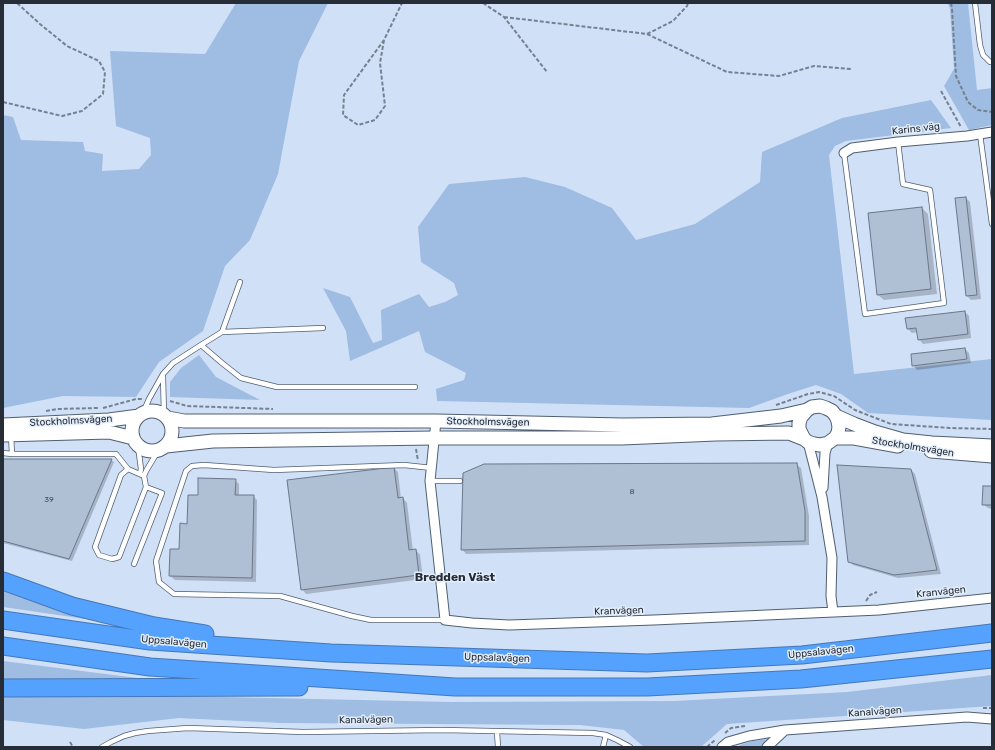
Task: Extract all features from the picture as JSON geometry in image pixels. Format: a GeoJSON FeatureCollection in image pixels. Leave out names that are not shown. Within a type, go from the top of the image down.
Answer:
{"type":"FeatureCollection","features":[{"type":"Feature","properties":{"kind":"highway"},"geometry":{"type":"LineString","coordinates":[[3,581],[72,606],[154,626],[194,633],[510,658]]}},
{"type":"Feature","properties":{"kind":"highway","name":"Uppsalavägen"},"geometry":{"type":"LineString","coordinates":[[3,620],[158,641],[332,653],[647,663],[802,655],[992,633]]}},
{"type":"Feature","properties":{"kind":"highway"},"geometry":{"type":"LineString","coordinates":[[3,646],[150,667],[455,687]]}},
{"type":"Feature","properties":{"kind":"highway"},"geometry":{"type":"LineString","coordinates":[[3,688],[648,687],[801,679],[992,659]]}},
{"type":"Feature","properties":{"kind":"main road","name":"Stockholmsvägen"},"geometry":{"type":"LineString","coordinates":[[6,431],[109,420],[141,415],[148,411],[159,412],[166,416],[184,421],[436,422],[623,425],[712,424],[781,416],[820,406],[832,411],[836,416],[875,432],[903,440],[992,446]]}},
{"type":"Feature","properties":{"kind":"main road"},"geometry":{"type":"LineString","coordinates":[[806,440],[799,429],[799,423],[801,416],[807,410]]}},
{"type":"Feature","properties":{"kind":"main road"},"geometry":{"type":"LineString","coordinates":[[136,442],[132,431],[135,420],[141,415]]}},
{"type":"Feature","properties":{"kind":"main road"},"geometry":{"type":"LineString","coordinates":[[162,449],[170,442],[173,433],[173,428],[166,416]]}},
{"type":"Feature","properties":{"kind":"main road"},"geometry":{"type":"LineString","coordinates":[[832,440],[838,433],[839,427],[836,416]]}},
{"type":"Feature","properties":{"kind":"main road","name":"Stockholmsvägen"},"geometry":{"type":"LineString","coordinates":[[6,431],[109,432],[136,442],[148,451],[213,441],[435,438],[622,438],[789,433],[814,444],[820,445],[832,440],[854,438],[935,452],[992,456]]}},
{"type":"Feature","properties":{"kind":"street","name":"Karins väg"},"geometry":{"type":"LineString","coordinates":[[844,154],[852,148],[992,132]]}},
{"type":"Feature","properties":{"kind":"street"},"geometry":{"type":"LineString","coordinates":[[436,422],[430,481],[445,620]]}},
{"type":"Feature","properties":{"kind":"street"},"geometry":{"type":"LineString","coordinates":[[806,440],[822,497],[832,558],[831,596],[833,612]]}},
{"type":"Feature","properties":{"kind":"street"},"geometry":{"type":"LineString","coordinates":[[822,497],[825,453],[832,440]]}},
{"type":"Feature","properties":{"kind":"street","name":"Kranvägen"},"geometry":{"type":"LineString","coordinates":[[445,620],[509,625],[654,620],[879,610],[992,598]]}},
{"type":"Feature","properties":{"kind":"street","name":"Kanalvägen"},"geometry":{"type":"LineString","coordinates":[[722,747],[728,742],[748,736],[785,730],[967,717],[992,719]]}},
{"type":"Feature","properties":{"kind":"street"},"geometry":{"type":"LineString","coordinates":[[767,747],[785,730]]}},
{"type":"Feature","properties":{"kind":"lane"},"geometry":{"type":"LineString","coordinates":[[975,3],[980,45],[983,55],[990,62],[992,62]]}},
{"type":"Feature","properties":{"kind":"lane"},"geometry":{"type":"LineString","coordinates":[[980,134],[992,224]]}},
{"type":"Feature","properties":{"kind":"lane"},"geometry":{"type":"LineString","coordinates":[[844,154],[865,314],[944,303],[930,190],[903,184],[898,142]]}},
{"type":"Feature","properties":{"kind":"lane"},"geometry":{"type":"LineString","coordinates":[[222,332],[240,282]]}},
{"type":"Feature","properties":{"kind":"lane"},"geometry":{"type":"LineString","coordinates":[[141,415],[163,374],[173,363],[222,332],[323,328]]}},
{"type":"Feature","properties":{"kind":"lane"},"geometry":{"type":"LineString","coordinates":[[201,345],[241,378],[277,387],[415,387]]}},
{"type":"Feature","properties":{"kind":"lane"},"geometry":{"type":"LineString","coordinates":[[163,374],[166,416]]}},
{"type":"Feature","properties":{"kind":"lane"},"geometry":{"type":"LineString","coordinates":[[6,431],[12,454]]}},
{"type":"Feature","properties":{"kind":"lane"},"geometry":{"type":"LineString","coordinates":[[128,469],[121,475],[95,548],[99,555],[112,559],[119,557],[146,487],[142,475],[136,442]]}},
{"type":"Feature","properties":{"kind":"lane"},"geometry":{"type":"LineString","coordinates":[[142,475],[162,449]]}},
{"type":"Feature","properties":{"kind":"lane"},"geometry":{"type":"LineString","coordinates":[[3,453],[116,454],[128,469],[142,475]]}},
{"type":"Feature","properties":{"kind":"lane"},"geometry":{"type":"LineString","coordinates":[[432,468],[404,465],[274,470],[204,465],[192,466],[186,471],[156,561],[159,582],[174,594],[280,596],[371,620],[445,620]]}},
{"type":"Feature","properties":{"kind":"lane"},"geometry":{"type":"LineString","coordinates":[[430,481],[460,481]]}},
{"type":"Feature","properties":{"kind":"lane"},"geometry":{"type":"LineString","coordinates":[[134,564],[162,493],[146,487]]}},
{"type":"Feature","properties":{"kind":"lane","name":"Kanalvägen"},"geometry":{"type":"LineString","coordinates":[[102,747],[124,736],[135,733],[171,729],[219,728],[302,732],[442,730],[576,732],[606,735],[630,747]]}},
{"type":"Feature","properties":{"kind":"lane"},"geometry":{"type":"LineString","coordinates":[[497,732],[498,747]]}},
{"type":"Feature","properties":{"kind":"lane"},"geometry":{"type":"LineString","coordinates":[[603,747],[606,735]]}},
{"type":"Feature","properties":{"kind":"path"},"geometry":{"type":"LineString","coordinates":[[3,102],[62,116],[82,111],[103,94],[105,72],[99,61],[67,46],[17,3]]}},
{"type":"Feature","properties":{"kind":"path"},"geometry":{"type":"LineString","coordinates":[[384,40],[380,63],[385,106],[375,120],[358,125],[343,115],[344,95],[384,40],[402,3]]}},
{"type":"Feature","properties":{"kind":"path"},"geometry":{"type":"LineString","coordinates":[[483,3],[504,17],[547,72]]}},
{"type":"Feature","properties":{"kind":"path"},"geometry":{"type":"LineString","coordinates":[[647,34],[673,21],[688,3]]}},
{"type":"Feature","properties":{"kind":"path"},"geometry":{"type":"LineString","coordinates":[[951,3],[956,76],[968,102],[978,110],[992,112]]}},
{"type":"Feature","properties":{"kind":"path"},"geometry":{"type":"LineString","coordinates":[[504,17],[647,34],[727,72],[779,76],[814,66],[851,69]]}},
{"type":"Feature","properties":{"kind":"path"},"geometry":{"type":"LineString","coordinates":[[941,92],[956,119]]}},
{"type":"Feature","properties":{"kind":"path"},"geometry":{"type":"LineString","coordinates":[[416,448],[419,467]]}},
{"type":"Feature","properties":{"kind":"path"},"geometry":{"type":"LineString","coordinates":[[865,603],[870,595],[877,592]]}},
{"type":"Feature","properties":{"kind":"path"},"geometry":{"type":"LineString","coordinates":[[70,742],[73,747]]}},
{"type":"Feature","properties":{"kind":"shaded area"},"geometry":{"type":"Polygon","coordinates":[[[236,3],[328,3],[299,61],[278,174],[250,240],[225,266],[203,331],[159,362],[136,397],[63,396],[3,408],[3,115],[13,117],[21,140],[83,142],[85,151],[103,154],[102,171],[139,169],[151,155],[150,138],[116,126],[110,51],[205,54],[236,3]]]}},
{"type":"Feature","properties":{"kind":"shaded area"},"geometry":{"type":"Polygon","coordinates":[[[947,3],[968,3],[977,90],[992,88],[992,125],[969,130],[944,86],[954,69],[950,8],[947,3]]]}},
{"type":"Feature","properties":{"kind":"shaded area"},"geometry":{"type":"Polygon","coordinates":[[[931,100],[951,128],[846,141],[835,146],[829,155],[854,374],[992,359],[992,420],[868,413],[841,394],[816,385],[749,408],[437,401],[436,389],[464,380],[466,373],[425,352],[419,331],[350,361],[346,331],[323,288],[350,297],[373,343],[382,340],[381,310],[419,294],[429,307],[445,302],[458,295],[454,283],[421,262],[418,227],[449,184],[525,177],[565,187],[612,208],[636,240],[695,224],[760,182],[762,152],[842,118],[931,100]]]}},
{"type":"Feature","properties":{"kind":"shaded area"},"geometry":{"type":"Polygon","coordinates":[[[199,355],[216,377],[260,400],[170,397],[170,382],[181,368],[199,355]]]}},
{"type":"Feature","properties":{"kind":"shaded area"},"geometry":{"type":"Polygon","coordinates":[[[3,587],[99,621],[3,607],[3,587]]]}},
{"type":"Feature","properties":{"kind":"shaded area"},"geometry":{"type":"Polygon","coordinates":[[[3,661],[161,681],[3,681],[3,661]]]}},
{"type":"Feature","properties":{"kind":"shaded area"},"geometry":{"type":"Polygon","coordinates":[[[992,675],[992,706],[727,724],[701,747],[644,747],[624,730],[580,725],[281,723],[179,718],[84,729],[3,720],[3,695],[134,695],[451,702],[674,701],[847,692],[992,675]]]}},
{"type":"Feature","properties":{"kind":"shaded area"},"geometry":{"type":"Polygon","coordinates":[[[770,739],[761,747],[739,747],[740,745],[753,741],[770,739]]]}},
{"type":"Feature","properties":{"kind":"building"},"geometry":{"type":"Polygon","coordinates":[[[966,197],[977,295],[966,296],[955,198],[966,197]]]}},
{"type":"Feature","properties":{"kind":"building"},"geometry":{"type":"Polygon","coordinates":[[[922,207],[931,289],[877,295],[868,213],[922,207]]]}},
{"type":"Feature","properties":{"kind":"building"},"geometry":{"type":"Polygon","coordinates":[[[965,311],[968,334],[918,340],[916,328],[907,329],[905,318],[965,311]]]}},
{"type":"Feature","properties":{"kind":"building"},"geometry":{"type":"Polygon","coordinates":[[[965,348],[967,359],[912,366],[911,354],[965,348]]]}},
{"type":"Feature","properties":{"kind":"building"},"geometry":{"type":"Polygon","coordinates":[[[3,459],[112,459],[69,559],[3,541],[3,459]]]}},
{"type":"Feature","properties":{"kind":"building"},"geometry":{"type":"Polygon","coordinates":[[[797,463],[805,511],[805,541],[461,550],[463,473],[484,464],[797,463]]]}},
{"type":"Feature","properties":{"kind":"building"},"geometry":{"type":"Polygon","coordinates":[[[837,465],[911,469],[937,570],[894,575],[848,562],[837,465]]]}},
{"type":"Feature","properties":{"kind":"building"},"geometry":{"type":"Polygon","coordinates":[[[394,467],[398,498],[403,497],[409,550],[416,549],[419,575],[301,590],[287,480],[394,467]]]}},
{"type":"Feature","properties":{"kind":"building"},"geometry":{"type":"Polygon","coordinates":[[[198,478],[236,479],[235,495],[254,495],[252,578],[169,576],[170,549],[179,549],[180,523],[187,524],[188,495],[198,495],[198,478]]]}},
{"type":"Feature","properties":{"kind":"building"},"geometry":{"type":"Polygon","coordinates":[[[983,486],[992,486],[992,505],[982,505],[983,486]]]}},
{"type":"Feature","properties":{"kind":"district","name":"Bredden Väst"},"geometry":{"type":"Point","coordinates":[455,578]}}]}
